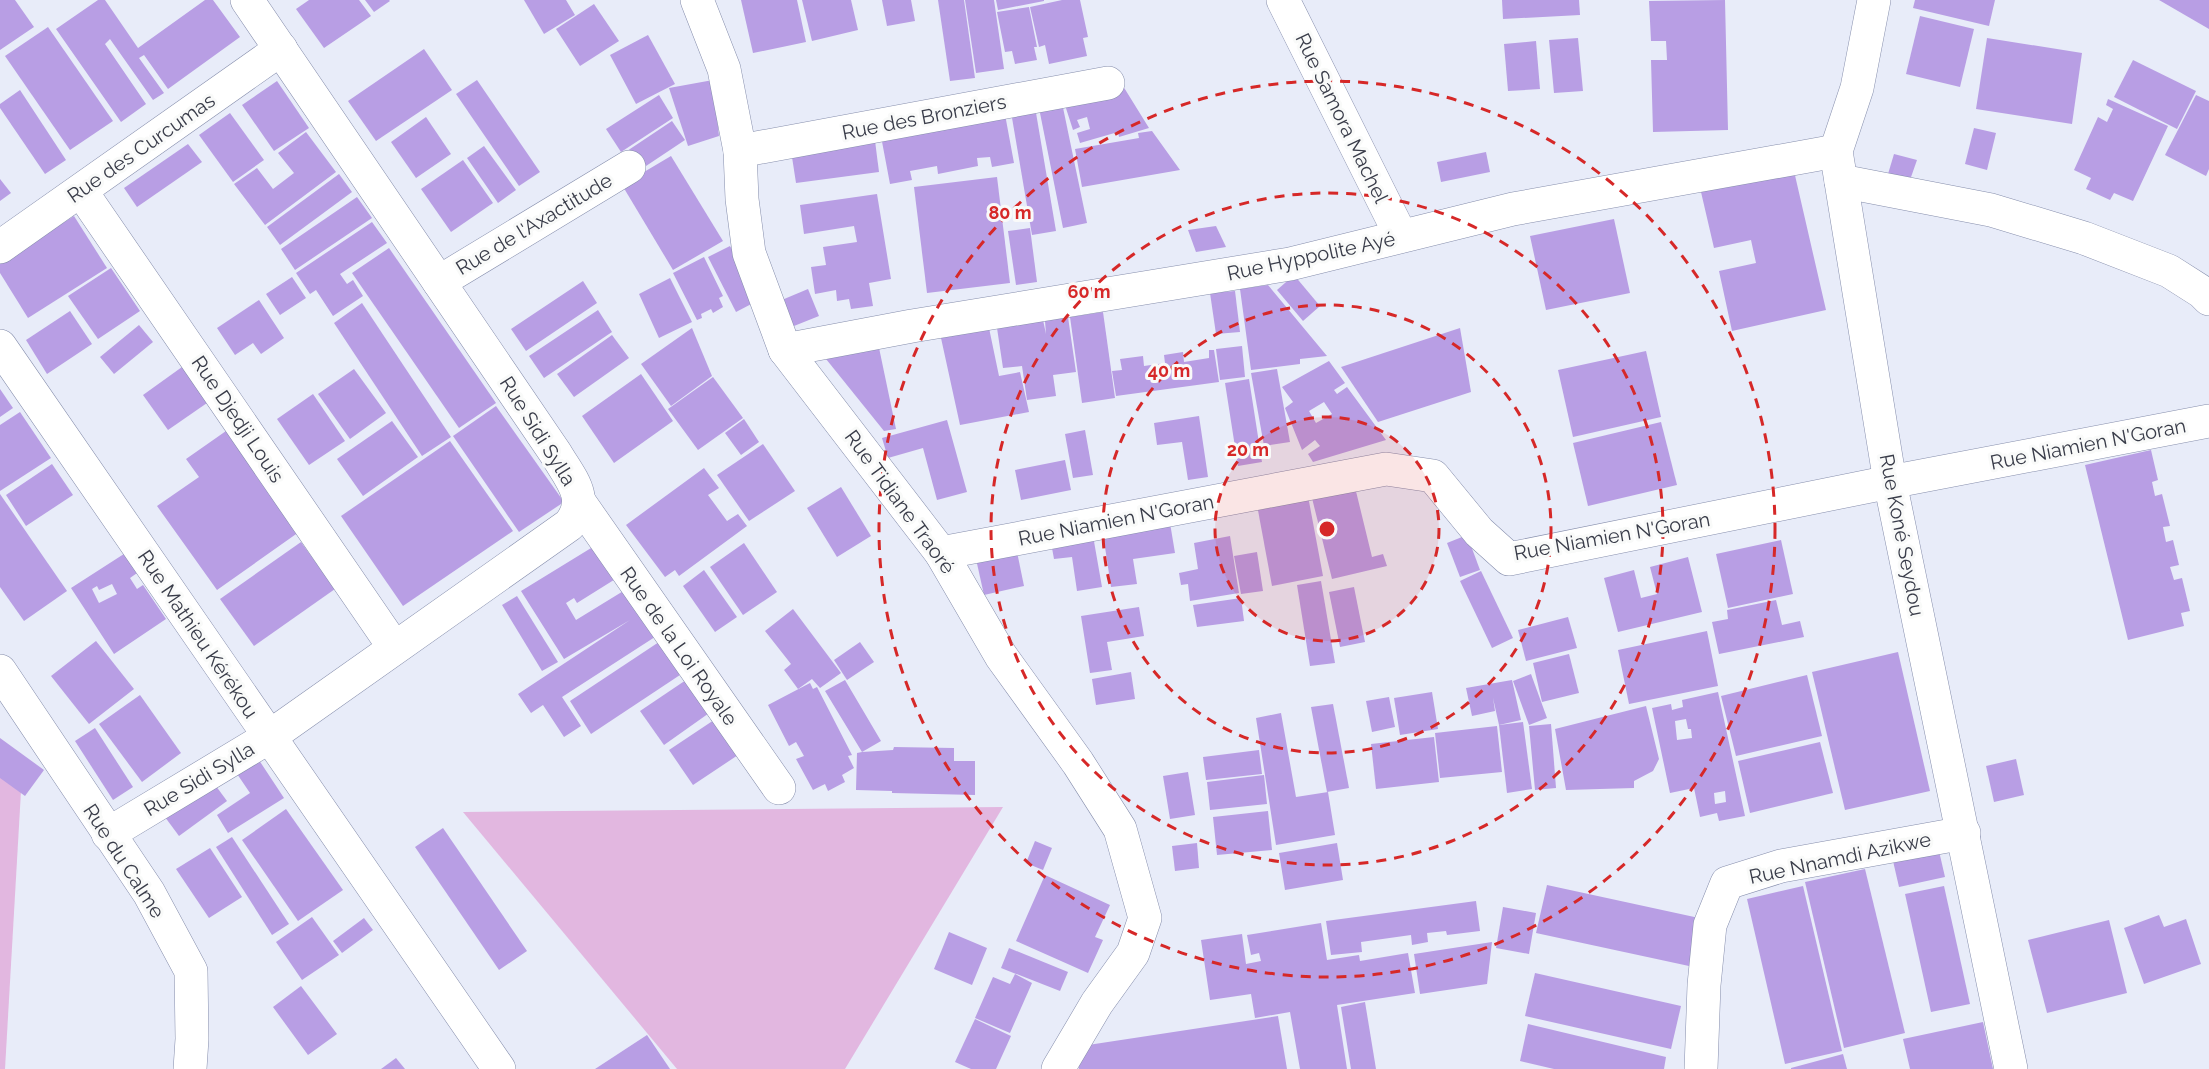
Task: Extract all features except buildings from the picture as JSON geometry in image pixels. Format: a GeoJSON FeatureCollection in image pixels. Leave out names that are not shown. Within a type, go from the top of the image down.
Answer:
{"type":"FeatureCollection","features":[{"type":"Feature","properties":{"kind":"street","name":"Rue Sidi Sylla"},"geometry":{"type":"LineString","coordinates":[[108,834],[269,737],[569,525],[577,516],[580,504],[575,486],[556,454],[247,0]]}},
{"type":"Feature","properties":{"kind":"street","name":"Rue Tidiane Traoré"},"geometry":{"type":"LineString","coordinates":[[697,0],[724,69],[740,151],[742,199],[749,253],[784,350],[941,553],[1001,656],[1078,763],[1120,829],[1144,918],[1134,954],[1097,1003],[1058,1069]]}},
{"type":"Feature","properties":{"kind":"street","name":"Rue Samora Machel"},"geometry":{"type":"LineString","coordinates":[[1283,0],[1401,236]]}},
{"type":"Feature","properties":{"kind":"street","name":"Rue Koné Seydou"},"geometry":{"type":"LineString","coordinates":[[1874,0],[1857,88],[1838,166],[1890,482],[2012,1069]]}},
{"type":"Feature","properties":{"kind":"street","name":"Rue des Curcumas"},"geometry":{"type":"LineString","coordinates":[[0,247],[281,50]]}},
{"type":"Feature","properties":{"kind":"street","name":"Rue des Bronziers"},"geometry":{"type":"LineString","coordinates":[[740,151],[1108,83]]}},
{"type":"Feature","properties":{"kind":"street","name":"Rue Hyppolite Ayé"},"geometry":{"type":"LineString","coordinates":[[784,350],[912,326],[1290,264],[1513,209],[1838,166]]}},
{"type":"Feature","properties":{"kind":"street"},"geometry":{"type":"LineString","coordinates":[[1838,166],[2084,238],[2169,271],[2209,299]]}},
{"type":"Feature","properties":{"kind":"street","name":"Rue de l'Axactitude"},"geometry":{"type":"LineString","coordinates":[[439,282],[629,167]]}},
{"type":"Feature","properties":{"kind":"street","name":"Rue Djedji Louis"},"geometry":{"type":"LineString","coordinates":[[81,190],[394,647]]}},
{"type":"Feature","properties":{"kind":"street","name":"Rue Mathieu Kérékou"},"geometry":{"type":"LineString","coordinates":[[0,346],[499,1069]]}},
{"type":"Feature","properties":{"kind":"street","name":"Rue Niamien N'Goran"},"geometry":{"type":"LineString","coordinates":[[941,553],[1386,469],[1433,476],[1479,532],[1509,559],[1890,482],[2209,421]]}},
{"type":"Feature","properties":{"kind":"street","name":"Rue de la Loi Royale"},"geometry":{"type":"LineString","coordinates":[[580,504],[779,788]]}},
{"type":"Feature","properties":{"kind":"street","name":"Rue du Calme"},"geometry":{"type":"LineString","coordinates":[[0,671],[149,893],[191,971],[191,1054]]}},
{"type":"Feature","properties":{"kind":"street","name":"Rue Nnamdi Azikwe"},"geometry":{"type":"LineString","coordinates":[[1701,1069],[1704,985],[1710,926],[1727,883],[1781,866],[1964,833]]}},
{"type":"Feature","properties":{"kind":"street"},"geometry":{"type":"LineString","coordinates":[[191,1054],[216,1069]]}},
{"type":"Feature","properties":{"kind":"shaded area"},"geometry":{"type":"Polygon","coordinates":[[[0,762],[21,791],[5,1069],[0,1069],[0,762]]]}},
{"type":"Feature","properties":{"kind":"shaded area"},"geometry":{"type":"Polygon","coordinates":[[[1003,807],[845,1069],[677,1069],[463,812],[1003,807]]]}}]}
